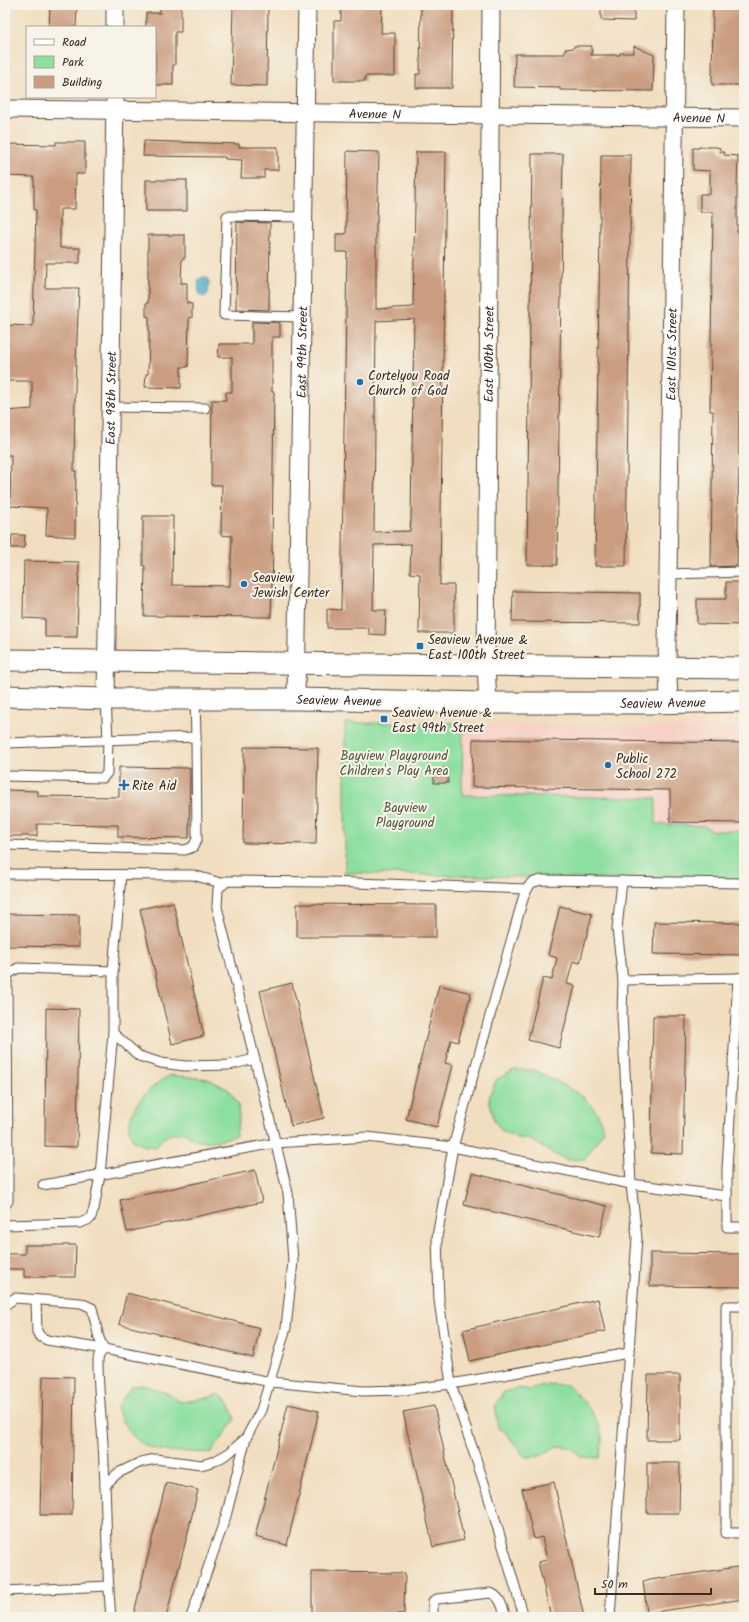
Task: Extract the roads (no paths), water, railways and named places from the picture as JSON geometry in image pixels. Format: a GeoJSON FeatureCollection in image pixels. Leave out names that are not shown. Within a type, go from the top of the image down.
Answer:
{"type":"FeatureCollection","features":[{"type":"Feature","properties":{"kind":"street"},"geometry":{"type":"LineString","coordinates":[[115,26],[116,5]]}},
{"type":"Feature","properties":{"kind":"street","name":"East 99th Street"},"geometry":{"type":"LineString","coordinates":[[296,698],[307,5]]}},
{"type":"Feature","properties":{"kind":"street","name":"East 100th Street"},"geometry":{"type":"LineString","coordinates":[[488,703],[486,664],[492,5]]}},
{"type":"Feature","properties":{"kind":"street","name":"East 101st Street"},"geometry":{"type":"LineString","coordinates":[[669,703],[667,666],[676,5]]}},
{"type":"Feature","properties":{"kind":"street","name":"Avenue N"},"geometry":{"type":"LineString","coordinates":[[5,109],[114,104],[306,112],[744,118]]}},
{"type":"Feature","properties":{"kind":"street","name":"East 98th Street"},"geometry":{"type":"LineString","coordinates":[[106,699],[114,104]]}},
{"type":"Feature","properties":{"kind":"street"},"geometry":{"type":"LineString","coordinates":[[5,660],[486,664],[744,668]]}},
{"type":"Feature","properties":{"kind":"street","name":"Seaview Avenue"},"geometry":{"type":"LineString","coordinates":[[5,696],[106,699],[296,698],[488,703],[669,703],[744,701]]}},
{"type":"Feature","properties":{"kind":"lane"},"geometry":{"type":"LineString","coordinates":[[302,317],[224,315],[227,216],[304,218]]}},
{"type":"Feature","properties":{"kind":"lane"},"geometry":{"type":"LineString","coordinates":[[110,407],[205,408]]}},
{"type":"Feature","properties":{"kind":"lane"},"geometry":{"type":"LineString","coordinates":[[668,574],[744,572]]}},
{"type":"Feature","properties":{"kind":"lane"},"geometry":{"type":"LineString","coordinates":[[5,776],[103,778],[107,773],[108,740],[106,699]]}},
{"type":"Feature","properties":{"kind":"lane"},"geometry":{"type":"LineString","coordinates":[[5,845],[185,850],[193,847],[197,839],[195,699]]}},
{"type":"Feature","properties":{"kind":"lane"},"geometry":{"type":"LineString","coordinates":[[5,742],[196,738]]}},
{"type":"Feature","properties":{"kind":"lane"},"geometry":{"type":"LineString","coordinates":[[5,874],[193,875],[224,884]]}},
{"type":"Feature","properties":{"kind":"lane"},"geometry":{"type":"LineString","coordinates":[[5,1225],[80,1222],[90,1219],[94,1209],[100,1175],[113,1033],[114,970],[121,875]]}},
{"type":"Feature","properties":{"kind":"lane"},"geometry":{"type":"LineString","coordinates":[[524,1617],[487,1492],[451,1384],[439,1300],[437,1237],[453,1147],[524,895],[531,883],[541,880],[744,883]]}},
{"type":"Feature","properties":{"kind":"lane"},"geometry":{"type":"LineString","coordinates":[[191,1617],[226,1516],[246,1438],[261,1410],[271,1382],[286,1328],[293,1260],[288,1193],[217,907],[218,889],[226,881],[327,882],[527,889]]}},
{"type":"Feature","properties":{"kind":"lane"},"geometry":{"type":"LineString","coordinates":[[610,1617],[637,1238],[631,1184],[622,1016],[623,980],[617,929],[622,881]]}},
{"type":"Feature","properties":{"kind":"lane"},"geometry":{"type":"LineString","coordinates":[[5,1205],[8,1201],[6,975],[18,968],[114,970]]}},
{"type":"Feature","properties":{"kind":"lane"},"geometry":{"type":"LineString","coordinates":[[623,980],[741,978],[727,1169],[727,1196],[728,1227],[744,1227]]}},
{"type":"Feature","properties":{"kind":"lane"},"geometry":{"type":"LineString","coordinates":[[113,1033],[139,1056],[161,1063],[185,1066],[229,1065],[255,1059]]}},
{"type":"Feature","properties":{"kind":"lane"},"geometry":{"type":"LineString","coordinates":[[43,1185],[276,1143],[367,1137],[453,1147],[631,1184],[727,1196]]}},
{"type":"Feature","properties":{"kind":"lane"},"geometry":{"type":"LineString","coordinates":[[5,1305],[15,1298],[81,1303],[92,1308],[99,1338],[104,1348]]}},
{"type":"Feature","properties":{"kind":"lane"},"geometry":{"type":"LineString","coordinates":[[36,1300],[37,1332],[47,1340],[104,1348],[271,1382],[363,1391],[403,1390],[451,1384],[629,1353]]}},
{"type":"Feature","properties":{"kind":"lane"},"geometry":{"type":"LineString","coordinates":[[744,1306],[726,1306],[726,1534],[744,1533]]}},
{"type":"Feature","properties":{"kind":"lane"},"geometry":{"type":"LineString","coordinates":[[104,1348],[99,1355],[98,1360],[98,1397],[105,1485],[108,1586],[111,1617]]}},
{"type":"Feature","properties":{"kind":"lane"},"geometry":{"type":"LineString","coordinates":[[105,1485],[118,1473],[141,1462],[156,1459],[202,1465],[215,1461],[229,1453],[246,1438]]}},
{"type":"Feature","properties":{"kind":"lane"},"geometry":{"type":"LineString","coordinates":[[5,1591],[108,1586]]}},
{"type":"Feature","properties":{"kind":"lane"},"geometry":{"type":"LineString","coordinates":[[433,1617],[433,1601],[437,1599],[490,1593],[495,1594],[499,1599],[506,1617]]}},
{"type":"Feature","properties":{"kind":"water"},"geometry":{"type":"Polygon","coordinates":[[[202,277],[207,278],[209,282],[208,294],[204,297],[199,295],[198,280],[202,277]]]}},
{"type":"Feature","properties":{"kind":"place","name":"Cortelyou Road Church of God"},"geometry":{"type":"Point","coordinates":[360,382]}},
{"type":"Feature","properties":{"kind":"place","name":"Seaview Jewish Center"},"geometry":{"type":"Point","coordinates":[244,584]}},
{"type":"Feature","properties":{"kind":"place","name":"Seaview Avenue & East 100th Street"},"geometry":{"type":"Point","coordinates":[420,646]}},
{"type":"Feature","properties":{"kind":"place","name":"Seaview Avenue & East 99th Street"},"geometry":{"type":"Point","coordinates":[384,719]}},
{"type":"Feature","properties":{"kind":"place","name":"Public School 272"},"geometry":{"type":"Point","coordinates":[608,765]}},
{"type":"Feature","properties":{"kind":"place","name":"Rite Aid"},"geometry":{"type":"Point","coordinates":[124,785]}},
{"type":"Feature","properties":{"kind":"park label","name":"Bayview Playground Children's Play Area"},"geometry":{"type":"Point","coordinates":[394,762]}},
{"type":"Feature","properties":{"kind":"park label","name":"Bayview Playground"},"geometry":{"type":"Point","coordinates":[405,814]}}]}
